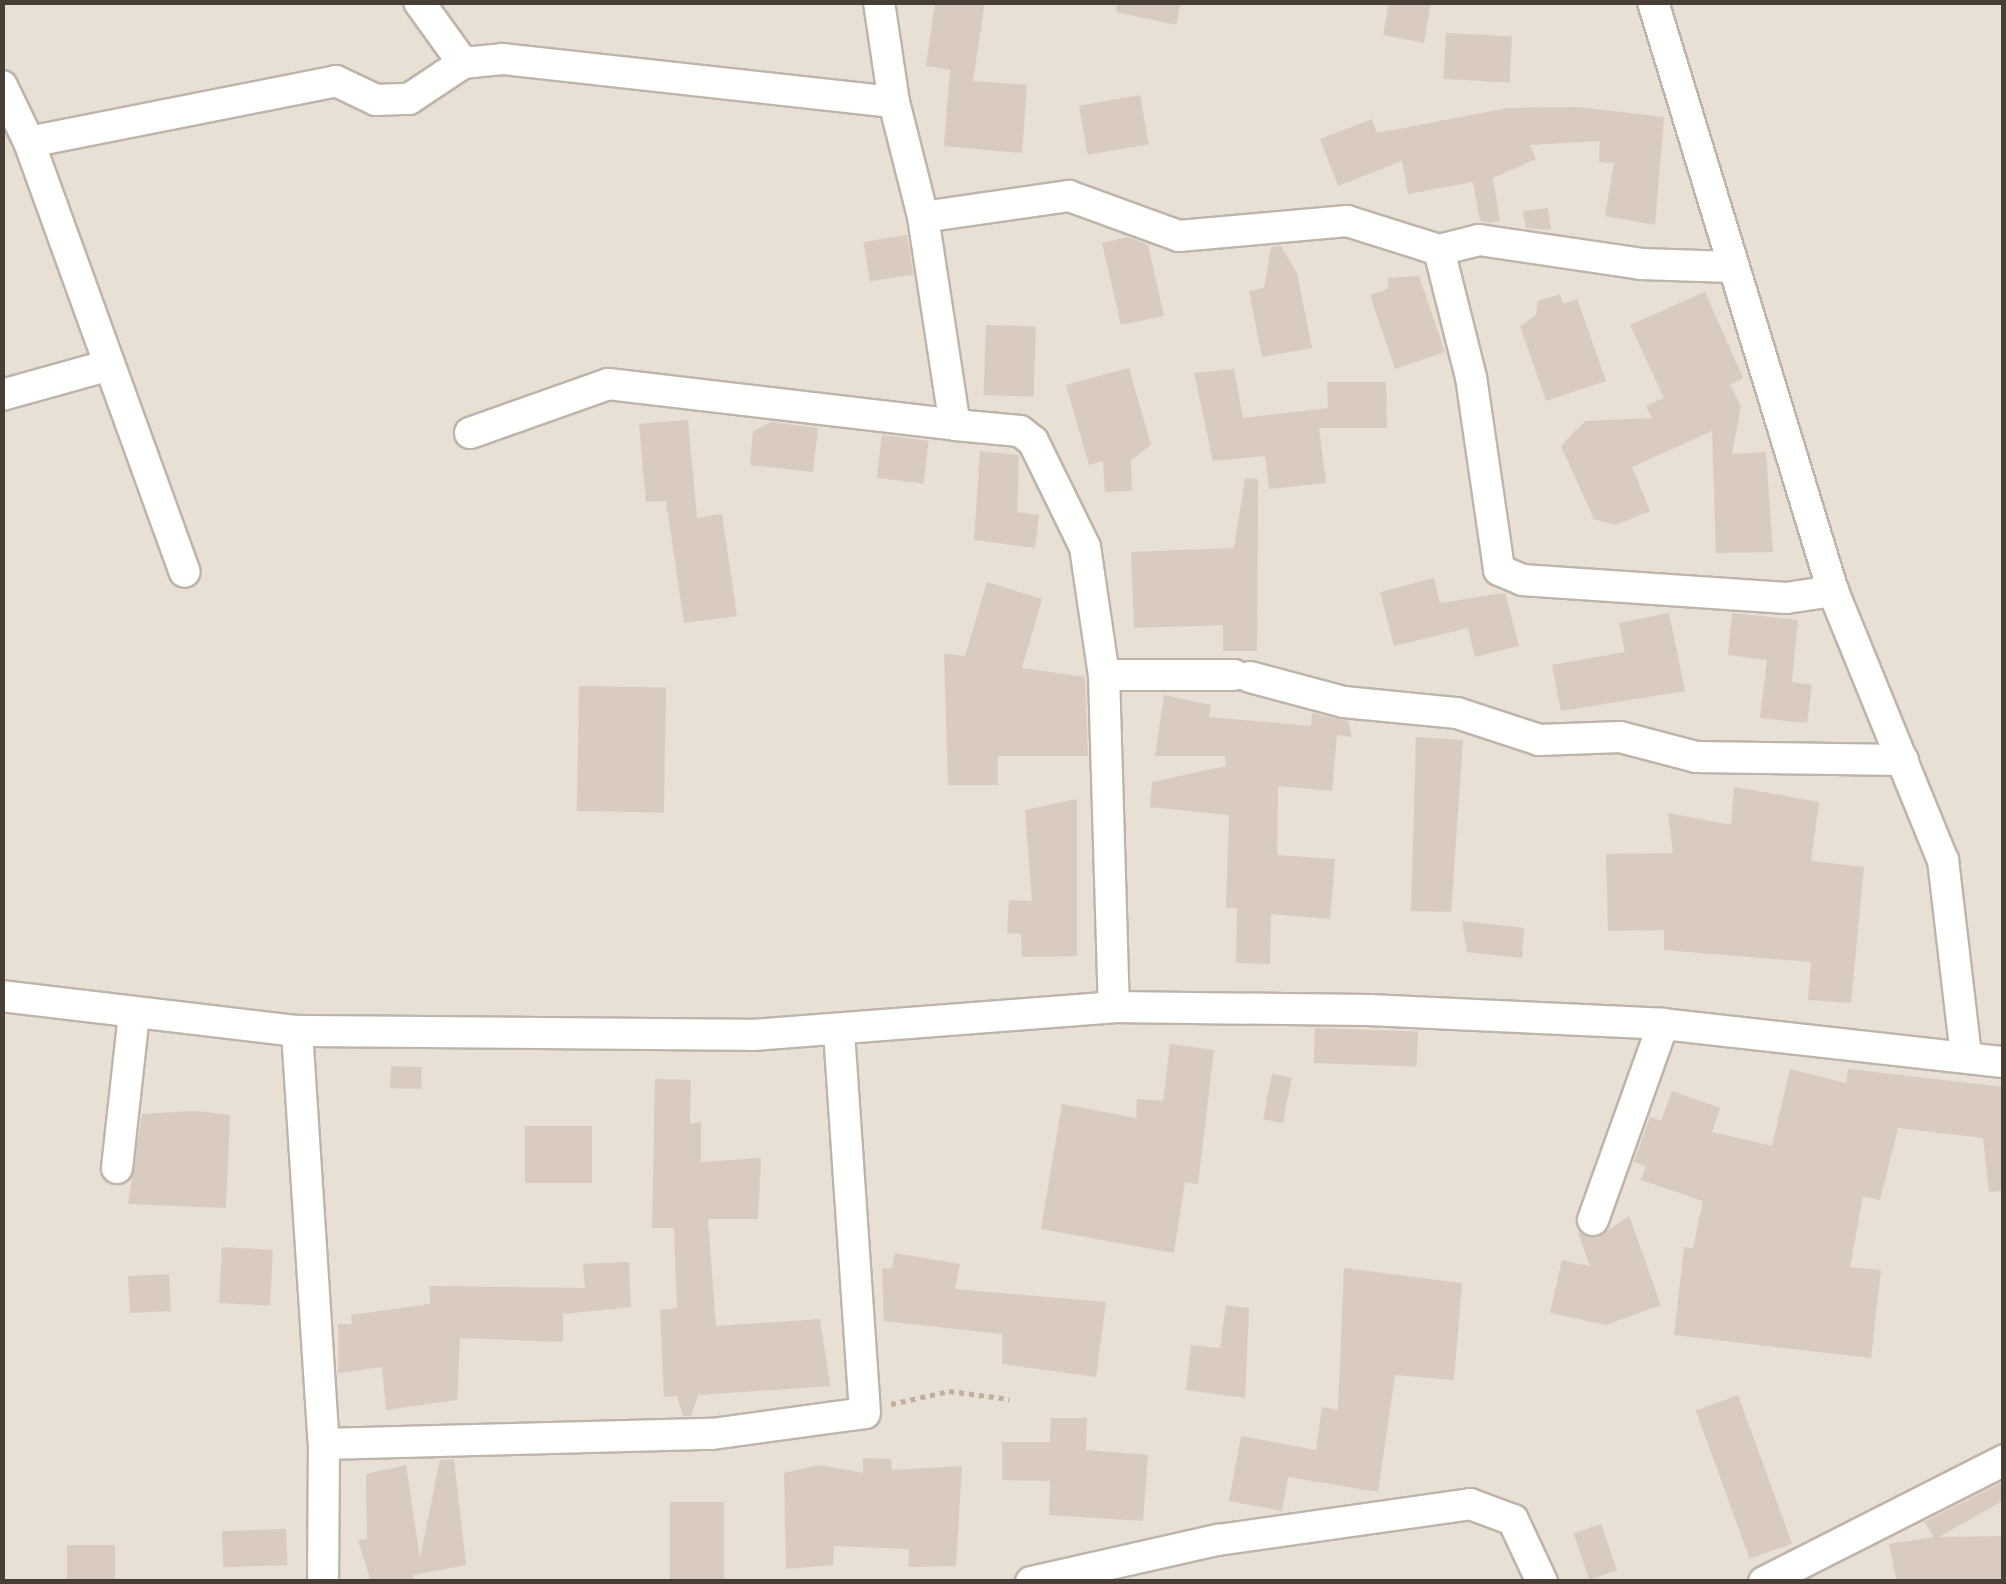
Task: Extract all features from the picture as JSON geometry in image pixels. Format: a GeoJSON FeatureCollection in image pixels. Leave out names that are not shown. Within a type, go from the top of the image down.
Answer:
{"type":"FeatureCollection","features":[{"type":"Feature","properties":{"kind":"street"},"geometry":{"type":"LineString","coordinates":[[418,2],[463,62]]}},
{"type":"Feature","properties":{"kind":"street"},"geometry":{"type":"LineString","coordinates":[[879,2],[894,102],[923,217],[954,425]]}},
{"type":"Feature","properties":{"kind":"street"},"geometry":{"type":"LineString","coordinates":[[1653,2],[1833,591],[1942,860],[1966,1056]]}},
{"type":"Feature","properties":{"kind":"street"},"geometry":{"type":"LineString","coordinates":[[29,142],[336,81],[376,100],[409,99],[463,62],[542,57],[660,79],[894,102]]}},
{"type":"Feature","properties":{"kind":"street"},"geometry":{"type":"LineString","coordinates":[[2,86],[29,142],[106,366],[185,572]]}},
{"type":"Feature","properties":{"kind":"street"},"geometry":{"type":"LineString","coordinates":[[923,217],[1069,196],[1180,236],[1347,221],[1439,250],[1479,240],[1641,264],[1732,268]]}},
{"type":"Feature","properties":{"kind":"street"},"geometry":{"type":"LineString","coordinates":[[1439,250],[1470,377],[1498,570],[1522,580],[1786,598],[1833,591]]}},
{"type":"Feature","properties":{"kind":"street"},"geometry":{"type":"LineString","coordinates":[[2,394],[106,366]]}},
{"type":"Feature","properties":{"kind":"street"},"geometry":{"type":"LineString","coordinates":[[470,433],[608,384],[1020,432],[1041,453],[1085,547],[1104,674],[1114,1007]]}},
{"type":"Feature","properties":{"kind":"street"},"geometry":{"type":"LineString","coordinates":[[1104,674],[1242,676],[1344,702],[1456,713],[1539,740],[1620,737],[1696,756],[1903,760]]}},
{"type":"Feature","properties":{"kind":"street"},"geometry":{"type":"LineString","coordinates":[[2,996],[297,1032],[840,1031],[1114,1007],[1664,1024],[2004,1062]]}},
{"type":"Feature","properties":{"kind":"street"},"geometry":{"type":"LineString","coordinates":[[117,1168],[134,1013]]}},
{"type":"Feature","properties":{"kind":"street"},"geometry":{"type":"LineString","coordinates":[[1593,1220],[1664,1024]]}},
{"type":"Feature","properties":{"kind":"street"},"geometry":{"type":"LineString","coordinates":[[324,1444],[712,1434],[865,1414],[840,1031]]}},
{"type":"Feature","properties":{"kind":"street"},"geometry":{"type":"LineString","coordinates":[[297,1032],[324,1444],[323,1582]]}},
{"type":"Feature","properties":{"kind":"street"},"geometry":{"type":"LineString","coordinates":[[1764,1582],[2004,1460]]}},
{"type":"Feature","properties":{"kind":"street"},"geometry":{"type":"LineString","coordinates":[[1030,1582],[1218,1540],[1470,1504],[1513,1520],[1542,1582]]}},
{"type":"Feature","properties":{"kind":"path"},"geometry":{"type":"LineString","coordinates":[[865,1414],[950,1391],[1009,1399]]}},
{"type":"Feature","properties":{"kind":"shaded area"},"geometry":{"type":"Polygon","coordinates":[[[3,3],[2003,3],[2003,1581],[3,1581],[3,3]]]}},
{"type":"Feature","properties":{"kind":"building"},"geometry":{"type":"Polygon","coordinates":[[[935,2],[985,2],[973,81],[1027,85],[1022,153],[944,146],[950,70],[926,66],[935,2]]]}},
{"type":"Feature","properties":{"kind":"building"},"geometry":{"type":"Polygon","coordinates":[[[1117,2],[1181,2],[1176,25],[1116,12],[1117,2]]]}},
{"type":"Feature","properties":{"kind":"building"},"geometry":{"type":"Polygon","coordinates":[[[1389,2],[1431,2],[1424,43],[1383,35],[1389,2]]]}},
{"type":"Feature","properties":{"kind":"building"},"geometry":{"type":"Polygon","coordinates":[[[1446,33],[1512,36],[1510,82],[1444,79],[1446,33]]]}},
{"type":"Feature","properties":{"kind":"building"},"geometry":{"type":"Polygon","coordinates":[[[1140,95],[1149,144],[1088,155],[1079,106],[1140,95]]]}},
{"type":"Feature","properties":{"kind":"building"},"geometry":{"type":"Polygon","coordinates":[[[1577,107],[1664,117],[1655,225],[1605,216],[1614,163],[1599,162],[1600,141],[1530,145],[1536,159],[1493,178],[1500,221],[1490,223],[1480,221],[1473,182],[1408,194],[1402,161],[1338,186],[1320,139],[1372,119],[1377,133],[1508,108],[1577,107]]]}},
{"type":"Feature","properties":{"kind":"building"},"geometry":{"type":"Polygon","coordinates":[[[1548,208],[1551,230],[1526,228],[1523,211],[1548,208]]]}},
{"type":"Feature","properties":{"kind":"building"},"geometry":{"type":"Polygon","coordinates":[[[907,235],[913,275],[870,281],[864,242],[907,235]]]}},
{"type":"Feature","properties":{"kind":"building"},"geometry":{"type":"Polygon","coordinates":[[[1128,237],[1148,245],[1164,316],[1121,325],[1102,243],[1128,237]]]}},
{"type":"Feature","properties":{"kind":"building"},"geometry":{"type":"Polygon","coordinates":[[[1281,246],[1297,273],[1312,348],[1262,357],[1249,291],[1264,288],[1271,247],[1281,246]]]}},
{"type":"Feature","properties":{"kind":"building"},"geometry":{"type":"Polygon","coordinates":[[[1419,276],[1445,352],[1395,369],[1370,295],[1388,289],[1388,278],[1419,276]]]}},
{"type":"Feature","properties":{"kind":"building"},"geometry":{"type":"Polygon","coordinates":[[[1705,292],[1743,378],[1730,385],[1741,406],[1732,454],[1766,452],[1773,552],[1716,553],[1712,431],[1632,467],[1650,511],[1616,525],[1594,519],[1561,446],[1585,421],[1652,418],[1646,406],[1664,398],[1630,325],[1705,292]]]}},
{"type":"Feature","properties":{"kind":"building"},"geometry":{"type":"Polygon","coordinates":[[[1560,294],[1563,304],[1577,299],[1606,381],[1546,401],[1520,326],[1536,315],[1538,301],[1560,294]]]}},
{"type":"Feature","properties":{"kind":"building"},"geometry":{"type":"Polygon","coordinates":[[[986,325],[1036,327],[1034,397],[984,395],[986,325]]]}},
{"type":"Feature","properties":{"kind":"building"},"geometry":{"type":"Polygon","coordinates":[[[1129,368],[1151,445],[1131,460],[1132,491],[1105,492],[1103,461],[1089,465],[1066,385],[1129,368]]]}},
{"type":"Feature","properties":{"kind":"building"},"geometry":{"type":"Polygon","coordinates":[[[1234,369],[1243,418],[1328,408],[1327,382],[1386,382],[1387,428],[1319,428],[1326,483],[1269,489],[1265,456],[1213,461],[1194,373],[1234,369]]]}},
{"type":"Feature","properties":{"kind":"building"},"geometry":{"type":"Polygon","coordinates":[[[688,420],[697,518],[722,514],[737,616],[684,623],[666,501],[646,502],[639,424],[688,420]]]}},
{"type":"Feature","properties":{"kind":"building"},"geometry":{"type":"Polygon","coordinates":[[[771,422],[818,428],[813,472],[750,465],[753,431],[771,422]]]}},
{"type":"Feature","properties":{"kind":"building"},"geometry":{"type":"Polygon","coordinates":[[[882,435],[929,441],[923,483],[877,478],[882,435]]]}},
{"type":"Feature","properties":{"kind":"building"},"geometry":{"type":"Polygon","coordinates":[[[980,451],[1019,455],[1017,512],[1039,515],[1035,548],[974,540],[980,451]]]}},
{"type":"Feature","properties":{"kind":"building"},"geometry":{"type":"Polygon","coordinates":[[[1245,478],[1258,479],[1257,651],[1223,651],[1223,625],[1134,628],[1131,552],[1234,548],[1245,478]]]}},
{"type":"Feature","properties":{"kind":"building"},"geometry":{"type":"Polygon","coordinates":[[[1434,578],[1440,603],[1505,593],[1519,646],[1475,657],[1468,628],[1394,646],[1380,592],[1434,578]]]}},
{"type":"Feature","properties":{"kind":"building"},"geometry":{"type":"Polygon","coordinates":[[[987,582],[1042,599],[1022,668],[1085,677],[1088,756],[998,756],[998,785],[948,785],[944,654],[965,656],[987,582]]]}},
{"type":"Feature","properties":{"kind":"building"},"geometry":{"type":"Polygon","coordinates":[[[1669,613],[1685,691],[1561,711],[1552,665],[1625,652],[1619,623],[1669,613]]]}},
{"type":"Feature","properties":{"kind":"building"},"geometry":{"type":"Polygon","coordinates":[[[1732,613],[1798,620],[1792,682],[1812,685],[1807,723],[1760,718],[1767,660],[1728,655],[1732,613]]]}},
{"type":"Feature","properties":{"kind":"building"},"geometry":{"type":"Polygon","coordinates":[[[579,686],[666,688],[664,812],[577,811],[579,686]]]}},
{"type":"Feature","properties":{"kind":"building"},"geometry":{"type":"Polygon","coordinates":[[[1164,695],[1211,705],[1209,717],[1311,726],[1312,713],[1348,721],[1352,737],[1337,735],[1332,791],[1278,786],[1277,855],[1335,859],[1330,919],[1271,914],[1270,964],[1236,963],[1237,908],[1226,908],[1229,815],[1150,807],[1152,782],[1226,766],[1225,756],[1155,756],[1164,695]]]}},
{"type":"Feature","properties":{"kind":"building"},"geometry":{"type":"Polygon","coordinates":[[[1416,737],[1463,740],[1451,912],[1411,911],[1416,737]]]}},
{"type":"Feature","properties":{"kind":"building"},"geometry":{"type":"Polygon","coordinates":[[[1734,787],[1819,802],[1811,861],[1864,867],[1851,1003],[1808,1000],[1811,962],[1664,950],[1664,930],[1608,931],[1606,854],[1673,853],[1668,813],[1731,825],[1734,787]]]}},
{"type":"Feature","properties":{"kind":"building"},"geometry":{"type":"Polygon","coordinates":[[[1077,799],[1077,956],[1022,957],[1021,934],[1007,933],[1009,900],[1032,901],[1025,810],[1077,799]]]}},
{"type":"Feature","properties":{"kind":"building"},"geometry":{"type":"Polygon","coordinates":[[[1462,921],[1524,928],[1522,958],[1467,952],[1462,921]]]}},
{"type":"Feature","properties":{"kind":"building"},"geometry":{"type":"Polygon","coordinates":[[[1315,1028],[1418,1032],[1417,1067],[1314,1063],[1315,1028]]]}},
{"type":"Feature","properties":{"kind":"building"},"geometry":{"type":"Polygon","coordinates":[[[1170,1044],[1214,1050],[1198,1184],[1185,1182],[1174,1253],[1041,1229],[1062,1104],[1136,1118],[1137,1099],[1163,1101],[1170,1044]]]}},
{"type":"Feature","properties":{"kind":"building"},"geometry":{"type":"Polygon","coordinates":[[[391,1066],[422,1067],[421,1089],[390,1088],[391,1066]]]}},
{"type":"Feature","properties":{"kind":"building"},"geometry":{"type":"Polygon","coordinates":[[[1790,1069],[1846,1083],[1848,1069],[2004,1087],[2004,1191],[1989,1192],[1983,1138],[1898,1128],[1880,1200],[1863,1196],[1850,1267],[1881,1270],[1871,1358],[1674,1335],[1684,1247],[1693,1248],[1703,1201],[1641,1180],[1646,1166],[1634,1162],[1650,1117],[1661,1121],[1672,1091],[1720,1108],[1712,1132],[1772,1146],[1790,1069]]]}},
{"type":"Feature","properties":{"kind":"building"},"geometry":{"type":"Polygon","coordinates":[[[1272,1074],[1292,1078],[1283,1123],[1263,1119],[1272,1074]]]}},
{"type":"Feature","properties":{"kind":"building"},"geometry":{"type":"Polygon","coordinates":[[[655,1079],[691,1080],[690,1124],[701,1122],[701,1162],[761,1158],[758,1219],[708,1219],[716,1326],[820,1319],[830,1386],[698,1395],[691,1416],[683,1416],[677,1396],[664,1397],[660,1310],[677,1308],[674,1228],[652,1228],[655,1079]]]}},
{"type":"Feature","properties":{"kind":"building"},"geometry":{"type":"Polygon","coordinates":[[[196,1111],[230,1115],[226,1208],[128,1204],[142,1114],[196,1111]]]}},
{"type":"Feature","properties":{"kind":"building"},"geometry":{"type":"Polygon","coordinates":[[[525,1126],[592,1126],[592,1183],[525,1183],[525,1126]]]}},
{"type":"Feature","properties":{"kind":"building"},"geometry":{"type":"Polygon","coordinates":[[[1629,1216],[1661,1305],[1606,1325],[1550,1313],[1562,1260],[1590,1266],[1578,1233],[1597,1238],[1629,1216]]]}},
{"type":"Feature","properties":{"kind":"building"},"geometry":{"type":"Polygon","coordinates":[[[222,1247],[273,1250],[270,1306],[219,1303],[222,1247]]]}},
{"type":"Feature","properties":{"kind":"building"},"geometry":{"type":"Polygon","coordinates":[[[895,1253],[960,1264],[955,1289],[1106,1302],[1096,1377],[1002,1364],[1002,1334],[884,1321],[882,1269],[892,1268],[895,1253]]]}},
{"type":"Feature","properties":{"kind":"building"},"geometry":{"type":"Polygon","coordinates":[[[629,1262],[631,1307],[563,1314],[563,1342],[460,1338],[457,1400],[386,1410],[382,1367],[338,1373],[338,1324],[352,1324],[351,1315],[430,1304],[429,1286],[585,1288],[583,1264],[629,1262]]]}},
{"type":"Feature","properties":{"kind":"building"},"geometry":{"type":"Polygon","coordinates":[[[1344,1268],[1462,1283],[1454,1380],[1395,1375],[1378,1492],[1288,1477],[1282,1511],[1229,1501],[1241,1436],[1316,1450],[1322,1407],[1338,1410],[1344,1268]]]}},
{"type":"Feature","properties":{"kind":"building"},"geometry":{"type":"Polygon","coordinates":[[[169,1274],[171,1311],[130,1313],[128,1276],[169,1274]]]}},
{"type":"Feature","properties":{"kind":"building"},"geometry":{"type":"Polygon","coordinates":[[[1226,1305],[1249,1308],[1245,1398],[1186,1390],[1191,1345],[1220,1348],[1226,1305]]]}},
{"type":"Feature","properties":{"kind":"building"},"geometry":{"type":"Polygon","coordinates":[[[1738,1395],[1792,1543],[1750,1559],[1696,1410],[1738,1395]]]}},
{"type":"Feature","properties":{"kind":"building"},"geometry":{"type":"Polygon","coordinates":[[[1051,1418],[1087,1418],[1086,1450],[1148,1455],[1143,1521],[1049,1515],[1050,1481],[1002,1480],[1002,1442],[1050,1442],[1051,1418]]]}},
{"type":"Feature","properties":{"kind":"building"},"geometry":{"type":"Polygon","coordinates":[[[863,1458],[891,1459],[892,1470],[962,1466],[956,1566],[908,1567],[909,1549],[834,1546],[833,1565],[786,1569],[784,1473],[820,1465],[863,1473],[863,1458]]]}},
{"type":"Feature","properties":{"kind":"building"},"geometry":{"type":"Polygon","coordinates":[[[454,1459],[466,1565],[413,1575],[415,1582],[371,1582],[358,1540],[367,1539],[366,1474],[406,1465],[420,1558],[440,1460],[454,1459]]]}},
{"type":"Feature","properties":{"kind":"building"},"geometry":{"type":"Polygon","coordinates":[[[2001,1483],[2004,1500],[1939,1537],[2004,1536],[2004,1582],[1897,1582],[1889,1544],[1934,1537],[1924,1522],[2001,1483]]]}},
{"type":"Feature","properties":{"kind":"building"},"geometry":{"type":"Polygon","coordinates":[[[670,1502],[724,1502],[724,1582],[670,1582],[670,1502]]]}},
{"type":"Feature","properties":{"kind":"building"},"geometry":{"type":"Polygon","coordinates":[[[1601,1524],[1617,1570],[1590,1580],[1574,1533],[1601,1524]]]}},
{"type":"Feature","properties":{"kind":"building"},"geometry":{"type":"Polygon","coordinates":[[[286,1529],[287,1565],[223,1567],[222,1531],[286,1529]]]}},
{"type":"Feature","properties":{"kind":"building"},"geometry":{"type":"Polygon","coordinates":[[[67,1545],[115,1545],[115,1582],[67,1582],[67,1545]]]}}]}
